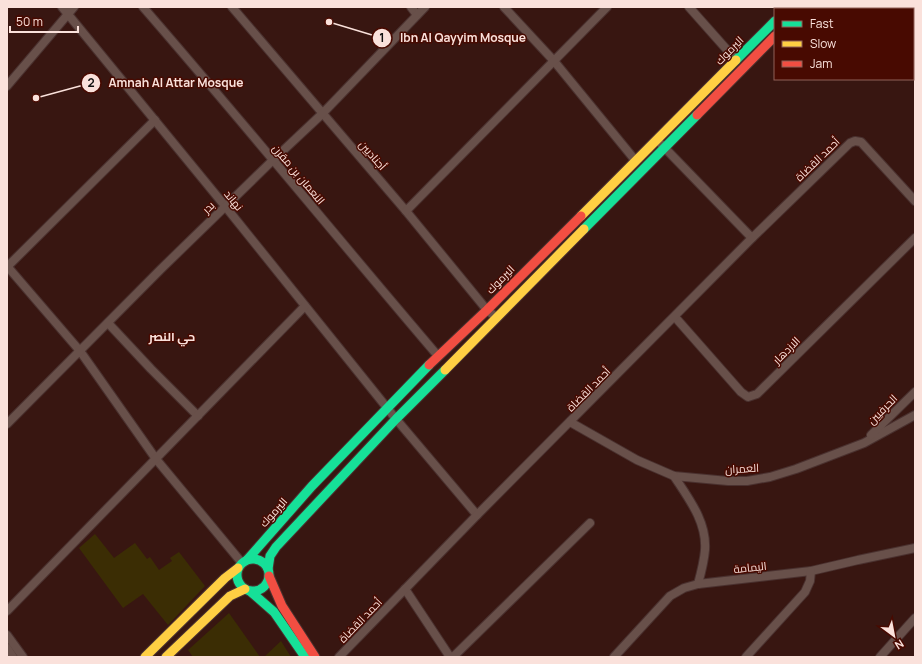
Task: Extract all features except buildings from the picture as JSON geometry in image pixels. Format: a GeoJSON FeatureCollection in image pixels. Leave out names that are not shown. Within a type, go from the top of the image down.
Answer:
{"type":"FeatureCollection","features":[{"type":"Feature","properties":{"kind":"street","name":"نهاند"},"geometry":{"type":"LineString","coordinates":[[62,7],[225,206],[387,408],[477,515]]}},
{"type":"Feature","properties":{"kind":"street"},"geometry":{"type":"LineString","coordinates":[[7,86],[74,7]]}},
{"type":"Feature","properties":{"kind":"street","name":"النعمان بن مقرن"},"geometry":{"type":"LineString","coordinates":[[144,7],[438,356]]}},
{"type":"Feature","properties":{"kind":"street","name":"أجناديين"},"geometry":{"type":"LineString","coordinates":[[232,7],[406,211],[486,310],[496,317]]}},
{"type":"Feature","properties":{"kind":"street"},"geometry":{"type":"LineString","coordinates":[[411,7],[417,14]]}},
{"type":"Feature","properties":{"kind":"street","name":"بدر"},"geometry":{"type":"LineString","coordinates":[[7,424],[225,206],[322,114],[425,7]]}},
{"type":"Feature","properties":{"kind":"street"},"geometry":{"type":"LineString","coordinates":[[504,7],[554,61],[635,160]]}},
{"type":"Feature","properties":{"kind":"street"},"geometry":{"type":"LineString","coordinates":[[689,7],[736,60]]}},
{"type":"Feature","properties":{"kind":"street"},"geometry":{"type":"LineString","coordinates":[[406,211],[554,61],[602,9]]}},
{"type":"Feature","properties":{"kind":"street","name":"اليرموك"},"geometry":{"type":"LineString","coordinates":[[146,657],[225,578],[242,564],[312,486],[438,356],[486,310],[774,22]]}},
{"type":"Feature","properties":{"kind":"street","name":"اليرموك"},"geometry":{"type":"LineString","coordinates":[[268,573],[270,556],[276,547],[396,419],[774,37]]}},
{"type":"Feature","properties":{"kind":"street"},"geometry":{"type":"LineString","coordinates":[[155,120],[7,267],[80,351],[156,459],[242,564]]}},
{"type":"Feature","properties":{"kind":"street"},"geometry":{"type":"LineString","coordinates":[[656,140],[752,238]]}},
{"type":"Feature","properties":{"kind":"street","name":"أحمد القضاة"},"geometry":{"type":"LineString","coordinates":[[339,657],[477,515],[752,238],[850,143],[855,141],[861,142],[915,201]]}},
{"type":"Feature","properties":{"kind":"street","name":"الازدهار"},"geometry":{"type":"LineString","coordinates":[[675,317],[741,392],[748,397],[757,394],[915,238]]}},
{"type":"Feature","properties":{"kind":"street"},"geometry":{"type":"LineString","coordinates":[[7,611],[305,306]]}},
{"type":"Feature","properties":{"kind":"street"},"geometry":{"type":"LineString","coordinates":[[108,323],[198,416]]}},
{"type":"Feature","properties":{"kind":"street","name":"الحرفيين"},"geometry":{"type":"LineString","coordinates":[[864,443],[915,392]]}},
{"type":"Feature","properties":{"kind":"street","name":"العمران"},"geometry":{"type":"LineString","coordinates":[[570,422],[637,460],[674,476],[713,480],[747,481],[770,477],[796,469],[864,443],[915,415]]}},
{"type":"Feature","properties":{"kind":"street"},"geometry":{"type":"LineString","coordinates":[[674,476],[697,513],[703,530],[705,550],[698,584]]}},
{"type":"Feature","properties":{"kind":"street"},"geometry":{"type":"LineString","coordinates":[[405,589],[451,657],[590,523]]}},
{"type":"Feature","properties":{"kind":"street","name":"اليمامة"},"geometry":{"type":"LineString","coordinates":[[614,657],[670,596],[684,588],[698,584],[811,571],[915,548]]}},
{"type":"Feature","properties":{"kind":"street"},"geometry":{"type":"LineString","coordinates":[[242,564],[257,560],[262,562],[282,606],[315,657]]}},
{"type":"Feature","properties":{"kind":"street"},"geometry":{"type":"LineString","coordinates":[[242,564],[237,577],[238,582],[274,612],[305,657]]}},
{"type":"Feature","properties":{"kind":"street"},"geometry":{"type":"LineString","coordinates":[[746,657],[805,592],[810,581],[811,571]]}},
{"type":"Feature","properties":{"kind":"street"},"geometry":{"type":"LineString","coordinates":[[166,657],[230,596],[248,590],[256,591],[265,586],[268,573]]}},
{"type":"Feature","properties":{"kind":"street"},"geometry":{"type":"LineString","coordinates":[[880,657],[915,618]]}},
{"type":"Feature","properties":{"kind":"street"},"geometry":{"type":"LineString","coordinates":[[7,635],[24,657]]}},
{"type":"Feature","properties":{"kind":"street"},"geometry":{"type":"LineString","coordinates":[[7,648],[13,657]]}},
{"type":"Feature","properties":{"kind":"shaded area"},"geometry":{"type":"Polygon","coordinates":[[[95,534],[114,558],[135,543],[147,559],[150,557],[159,570],[172,561],[170,558],[179,552],[205,586],[168,625],[143,594],[123,608],[79,548],[95,534]]]}},
{"type":"Feature","properties":{"kind":"shaded area"},"geometry":{"type":"Polygon","coordinates":[[[229,613],[260,657],[193,657],[188,650],[229,613]]]}},
{"type":"Feature","properties":{"kind":"shaded area"},"geometry":{"type":"Polygon","coordinates":[[[281,641],[291,657],[264,657],[281,641]]]}},
{"type":"Feature","properties":{"kind":"traffic: fast"},"geometry":{"type":"LineString","coordinates":[[736,60],[774,22]]}},
{"type":"Feature","properties":{"kind":"traffic: fast"},"geometry":{"type":"LineString","coordinates":[[584,229],[697,115]]}},
{"type":"Feature","properties":{"kind":"traffic: fast"},"geometry":{"type":"LineString","coordinates":[[247,560],[312,486],[429,365]]}},
{"type":"Feature","properties":{"kind":"traffic: fast"},"geometry":{"type":"LineString","coordinates":[[268,569],[270,556],[276,547],[396,419],[445,370]]}},
{"type":"Feature","properties":{"kind":"traffic: fast"},"geometry":{"type":"LineString","coordinates":[[250,559],[256,559],[266,566],[269,575],[268,581],[262,588],[256,591],[250,591],[240,584],[237,578],[237,572],[244,562],[250,559]]}},
{"type":"Feature","properties":{"kind":"traffic: fast"},"geometry":{"type":"LineString","coordinates":[[250,591],[274,612],[305,657]]}},
{"type":"Feature","properties":{"kind":"traffic: slow"},"geometry":{"type":"LineString","coordinates":[[581,216],[736,60]]}},
{"type":"Feature","properties":{"kind":"traffic: slow"},"geometry":{"type":"LineString","coordinates":[[445,370],[584,229]]}},
{"type":"Feature","properties":{"kind":"traffic: slow"},"geometry":{"type":"LineString","coordinates":[[145,657],[225,578],[238,568]]}},
{"type":"Feature","properties":{"kind":"traffic: slow"},"geometry":{"type":"LineString","coordinates":[[166,657],[230,596],[245,589]]}},
{"type":"Feature","properties":{"kind":"traffic: jam"},"geometry":{"type":"LineString","coordinates":[[697,115],[774,37]]}},
{"type":"Feature","properties":{"kind":"traffic: jam"},"geometry":{"type":"LineString","coordinates":[[429,365],[487,310],[581,216]]}},
{"type":"Feature","properties":{"kind":"traffic: jam"},"geometry":{"type":"LineString","coordinates":[[269,576],[282,606],[315,657]]}},
{"type":"Feature","properties":{"kind":"place","name":"Ibn Al Qayyim Mosque"},"geometry":{"type":"Point","coordinates":[329,22]}},
{"type":"Feature","properties":{"kind":"place","name":"Amnah Al Attar Mosque"},"geometry":{"type":"Point","coordinates":[36,98]}},
{"type":"Feature","properties":{"kind":"district","name":"حي النصر"},"geometry":{"type":"Point","coordinates":[172,336]}}]}
